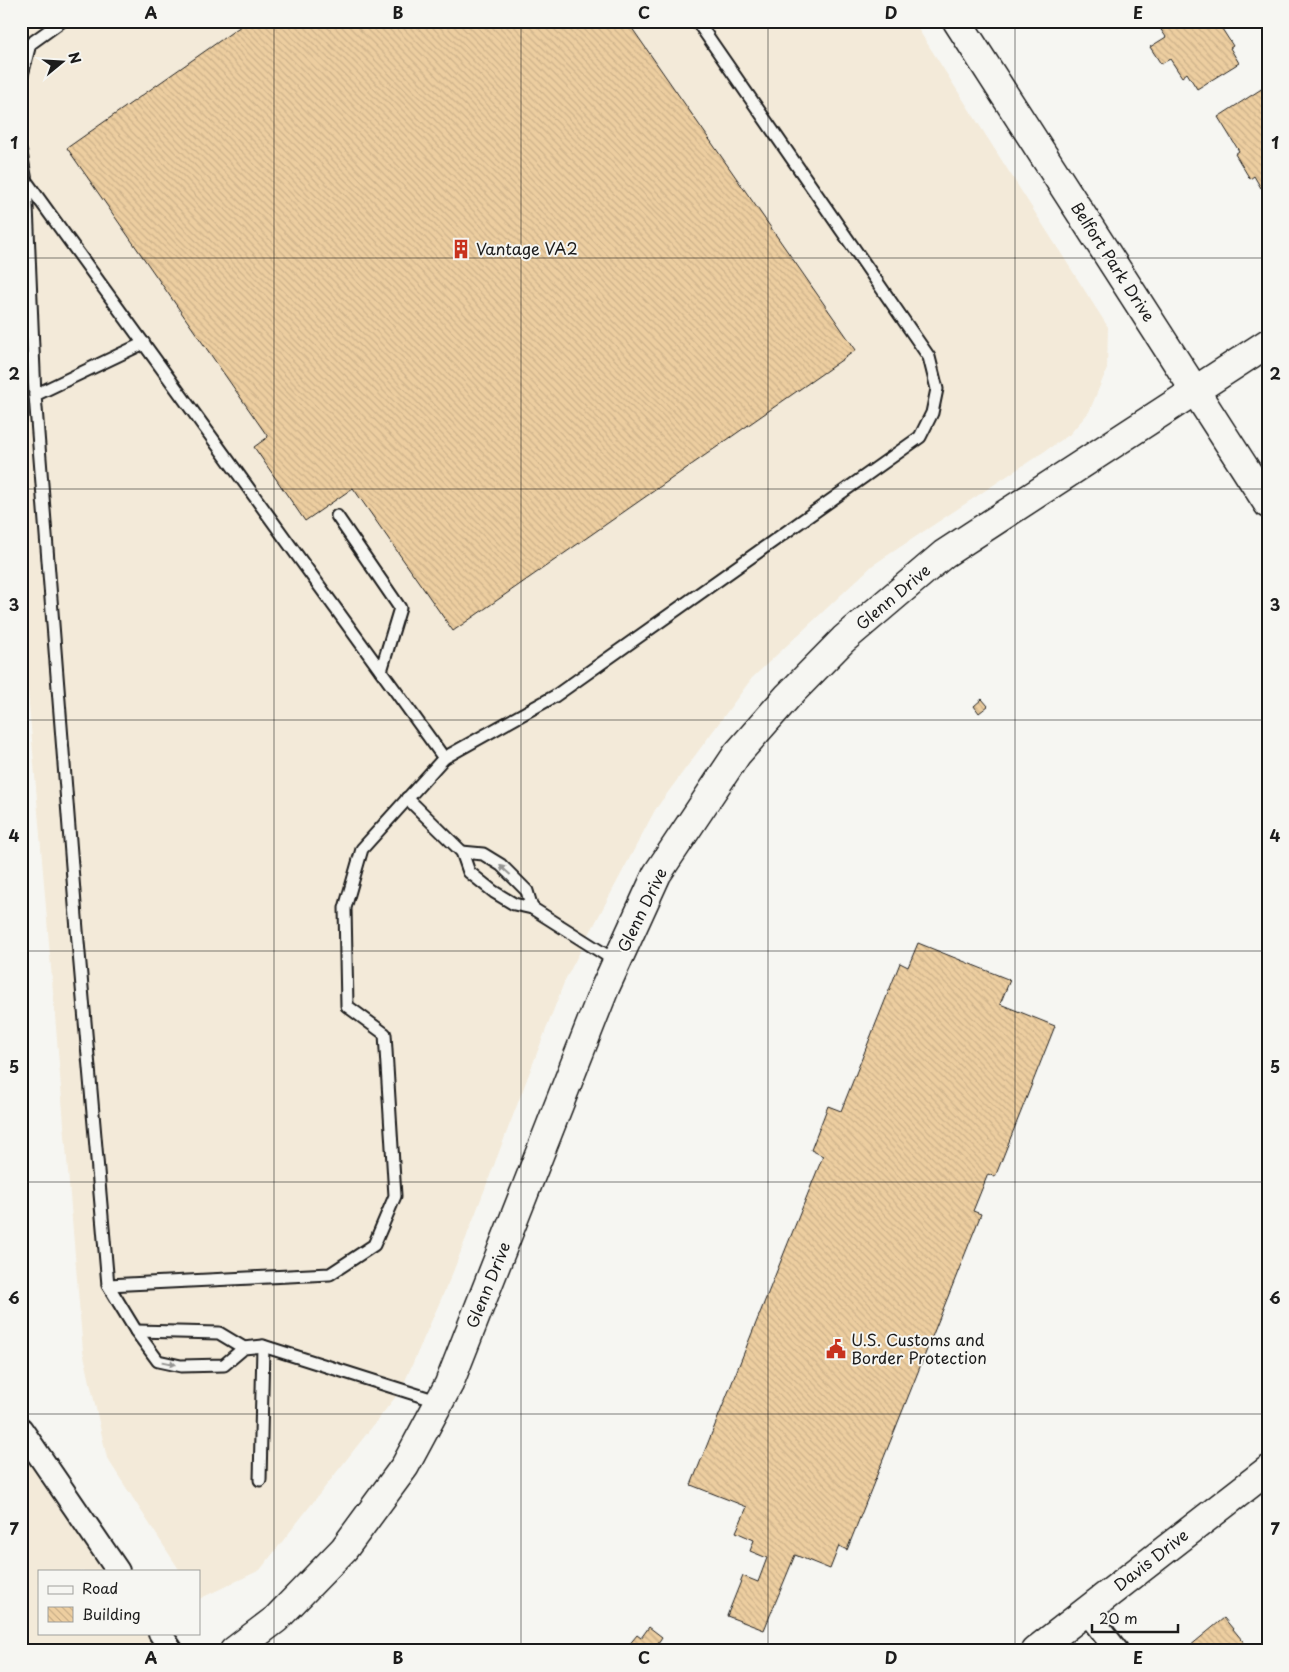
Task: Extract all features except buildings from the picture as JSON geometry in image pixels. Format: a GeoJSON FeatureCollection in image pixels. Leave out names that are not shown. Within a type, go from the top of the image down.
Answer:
{"type":"FeatureCollection","features":[{"type":"Feature","properties":{"kind":"street","name":"Belfort Park Drive"},"geometry":{"type":"LineString","coordinates":[[957,21],[1268,504]]}},
{"type":"Feature","properties":{"kind":"street","name":"Glenn Drive"},"geometry":{"type":"LineString","coordinates":[[234,1651],[276,1619],[344,1549],[405,1466],[449,1384],[604,990],[657,874],[737,754],[844,639],[944,554],[1268,343]]}},
{"type":"Feature","properties":{"kind":"street"},"geometry":{"type":"LineString","coordinates":[[21,1430],[117,1570]]}},
{"type":"Feature","properties":{"kind":"street","name":"Davis Drive"},"geometry":{"type":"LineString","coordinates":[[1035,1651],[1268,1470]]}},
{"type":"Feature","properties":{"kind":"street"},"geometry":{"type":"LineString","coordinates":[[1086,1611],[1117,1651]]}},
{"type":"Feature","properties":{"kind":"street"},"geometry":{"type":"LineString","coordinates":[[161,1634],[172,1651]]}},
{"type":"Feature","properties":{"kind":"lane"},"geometry":{"type":"LineString","coordinates":[[21,79],[30,44],[62,21]]}},
{"type":"Feature","properties":{"kind":"lane"},"geometry":{"type":"LineString","coordinates":[[108,1285],[330,1274],[374,1245],[395,1196],[384,1034],[347,1006],[345,908],[362,849],[444,758],[555,696],[920,437],[932,413],[937,389],[929,357],[697,21]]}},
{"type":"Feature","properties":{"kind":"lane"},"geometry":{"type":"LineString","coordinates":[[21,153],[26,181],[36,395],[76,930],[108,1285],[136,1331],[158,1361],[181,1366],[224,1365],[244,1348],[263,1346],[440,1402]]}},
{"type":"Feature","properties":{"kind":"lane"},"geometry":{"type":"LineString","coordinates":[[26,181],[444,758]]}},
{"type":"Feature","properties":{"kind":"lane"},"geometry":{"type":"LineString","coordinates":[[36,395],[144,343]]}},
{"type":"Feature","properties":{"kind":"lane"},"geometry":{"type":"LineString","coordinates":[[337,516],[400,608],[381,671]]}},
{"type":"Feature","properties":{"kind":"lane"},"geometry":{"type":"LineString","coordinates":[[407,798],[462,852],[469,872],[494,892],[514,904],[532,908],[617,962]]}},
{"type":"Feature","properties":{"kind":"lane"},"geometry":{"type":"LineString","coordinates":[[462,852],[483,854],[501,866],[527,891],[532,908]]}},
{"type":"Feature","properties":{"kind":"lane"},"geometry":{"type":"LineString","coordinates":[[136,1331],[219,1333],[244,1348]]}},
{"type":"Feature","properties":{"kind":"lane"},"geometry":{"type":"LineString","coordinates":[[260,1480],[263,1346]]}},
{"type":"Feature","properties":{"kind":"shaded area"},"geometry":{"type":"Polygon","coordinates":[[[21,21],[913,21],[1108,327],[1107,369],[1089,412],[1069,435],[873,565],[752,678],[655,810],[565,980],[453,1272],[401,1390],[260,1570],[200,1599],[200,1570],[179,1570],[107,1458],[83,1351],[21,608],[21,21]]]}},
{"type":"Feature","properties":{"kind":"shaded area"},"geometry":{"type":"Polygon","coordinates":[[[21,1429],[117,1570],[38,1570],[38,1634],[161,1634],[172,1651],[21,1651],[21,1429]]]}},
{"type":"Feature","properties":{"kind":"place","name":"Vantage VA2"},"geometry":{"type":"Point","coordinates":[461,249]}},
{"type":"Feature","properties":{"kind":"place","name":"U.S. Customs and Border Protection"},"geometry":{"type":"Point","coordinates":[836,1349]}}]}
